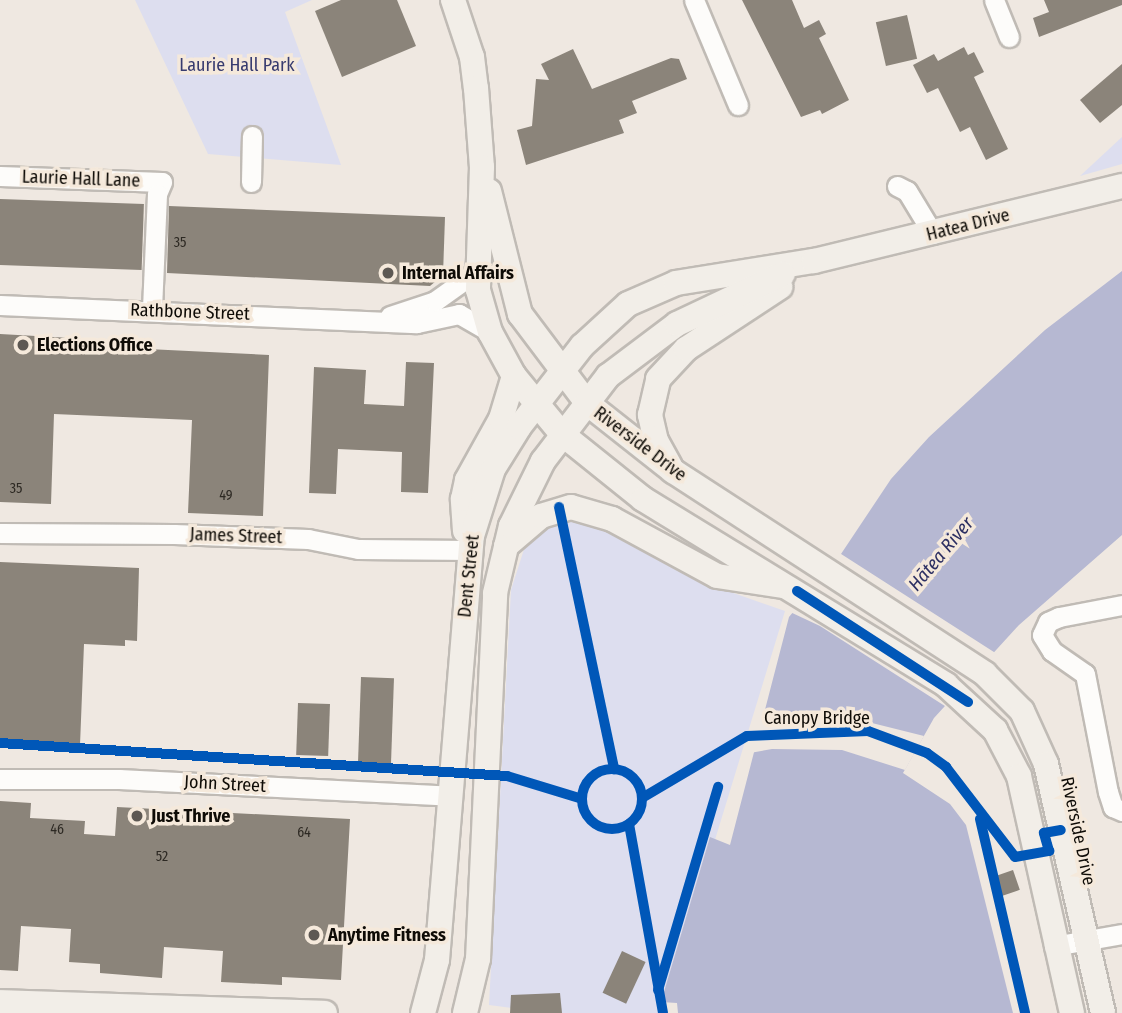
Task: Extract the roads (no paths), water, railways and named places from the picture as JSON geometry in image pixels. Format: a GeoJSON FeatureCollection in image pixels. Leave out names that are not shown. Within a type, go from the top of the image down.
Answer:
{"type":"FeatureCollection","features":[{"type":"Feature","properties":{"kind":"main road"},"geometry":{"type":"LineString","coordinates":[[453,0],[472,57],[482,167],[477,271],[490,332],[514,376],[534,405],[562,434],[643,499],[792,588],[968,702],[995,730],[1019,776],[1054,946],[1072,1013]]}},
{"type":"Feature","properties":{"kind":"main road"},"geometry":{"type":"LineString","coordinates":[[482,167],[520,314],[560,373]]}},
{"type":"Feature","properties":{"kind":"main road","name":"Hatea Drive"},"geometry":{"type":"LineString","coordinates":[[560,373],[603,324],[643,296],[692,279],[814,261],[1122,186]]}},
{"type":"Feature","properties":{"kind":"main road"},"geometry":{"type":"LineString","coordinates":[[673,471],[656,441],[650,415],[653,388],[663,371],[686,349],[814,261]]}},
{"type":"Feature","properties":{"kind":"main road","name":"Hatea Drive"},"geometry":{"type":"LineString","coordinates":[[587,403],[624,361],[677,324],[814,261]]}},
{"type":"Feature","properties":{"kind":"main road","name":"Riverside Drive"},"geometry":{"type":"LineString","coordinates":[[560,373],[587,403],[673,471],[985,674],[1022,711],[1037,736],[1083,939],[1103,1013]]}},
{"type":"Feature","properties":{"kind":"main road","name":"Dent Street"},"geometry":{"type":"LineString","coordinates":[[423,1013],[437,960],[470,550],[481,496],[493,470],[534,405],[560,373]]}},
{"type":"Feature","properties":{"kind":"main road"},"geometry":{"type":"LineString","coordinates":[[470,550],[463,499],[467,480],[503,413],[514,376]]}},
{"type":"Feature","properties":{"kind":"main road","name":"Dent Street"},"geometry":{"type":"LineString","coordinates":[[465,1013],[478,959],[495,606],[505,546],[518,510],[562,434],[587,403]]}},
{"type":"Feature","properties":{"kind":"main road"},"geometry":{"type":"LineString","coordinates":[[505,546],[541,516],[571,507],[612,519],[716,576],[792,588]]}},
{"type":"Feature","properties":{"kind":"main road"},"geometry":{"type":"LineString","coordinates":[[1,1002],[76,1008],[325,1013]]}},
{"type":"Feature","properties":{"kind":"street"},"geometry":{"type":"LineString","coordinates":[[694,0],[738,105]]}},
{"type":"Feature","properties":{"kind":"street"},"geometry":{"type":"LineString","coordinates":[[994,0],[1009,37]]}},
{"type":"Feature","properties":{"kind":"street"},"geometry":{"type":"LineString","coordinates":[[251,181],[252,136]]}},
{"type":"Feature","properties":{"kind":"street","name":"Laurie Hall Lane"},"geometry":{"type":"LineString","coordinates":[[0,176],[162,181],[157,194],[152,310]]}},
{"type":"Feature","properties":{"kind":"street"},"geometry":{"type":"LineString","coordinates":[[897,186],[907,191],[933,234]]}},
{"type":"Feature","properties":{"kind":"street","name":"Rathbone Street"},"geometry":{"type":"LineString","coordinates":[[379,319],[435,301],[477,271]]}},
{"type":"Feature","properties":{"kind":"street","name":"Rathbone Street"},"geometry":{"type":"LineString","coordinates":[[0,305],[379,319],[417,323],[459,314],[490,332]]}},
{"type":"Feature","properties":{"kind":"street","name":"James Street"},"geometry":{"type":"LineString","coordinates":[[0,533],[174,534],[308,539],[358,550],[470,550]]}},
{"type":"Feature","properties":{"kind":"street"},"geometry":{"type":"LineString","coordinates":[[1122,605],[1059,617],[1043,629],[1045,645],[1083,670],[1111,803],[1122,811]]}},
{"type":"Feature","properties":{"kind":"street","name":"John Street"},"geometry":{"type":"LineString","coordinates":[[0,779],[119,779],[451,796]]}},
{"type":"Feature","properties":{"kind":"street"},"geometry":{"type":"LineString","coordinates":[[1054,946],[1122,934]]}},
{"type":"Feature","properties":{"kind":"water","name":"Hātea River"},"geometry":{"type":"Polygon","coordinates":[[[1122,271],[1122,535],[1019,625],[934,718],[903,773],[950,804],[966,825],[1013,1013],[678,1013],[677,1003],[661,1002],[710,837],[730,845],[789,617],[841,554],[891,479],[929,437],[1045,330],[1122,271]]]}},
{"type":"Feature","properties":{"kind":"place","name":"Internal Affairs"},"geometry":{"type":"Point","coordinates":[388,273]}},
{"type":"Feature","properties":{"kind":"place","name":"Elections Office"},"geometry":{"type":"Point","coordinates":[23,345]}},
{"type":"Feature","properties":{"kind":"place","name":"Just Thrive"},"geometry":{"type":"Point","coordinates":[137,816]}},
{"type":"Feature","properties":{"kind":"place","name":"Anytime Fitness"},"geometry":{"type":"Point","coordinates":[314,935]}},
{"type":"Feature","properties":{"kind":"park label","name":"Laurie Hall Park"},"geometry":{"type":"Point","coordinates":[237,65]}}]}
